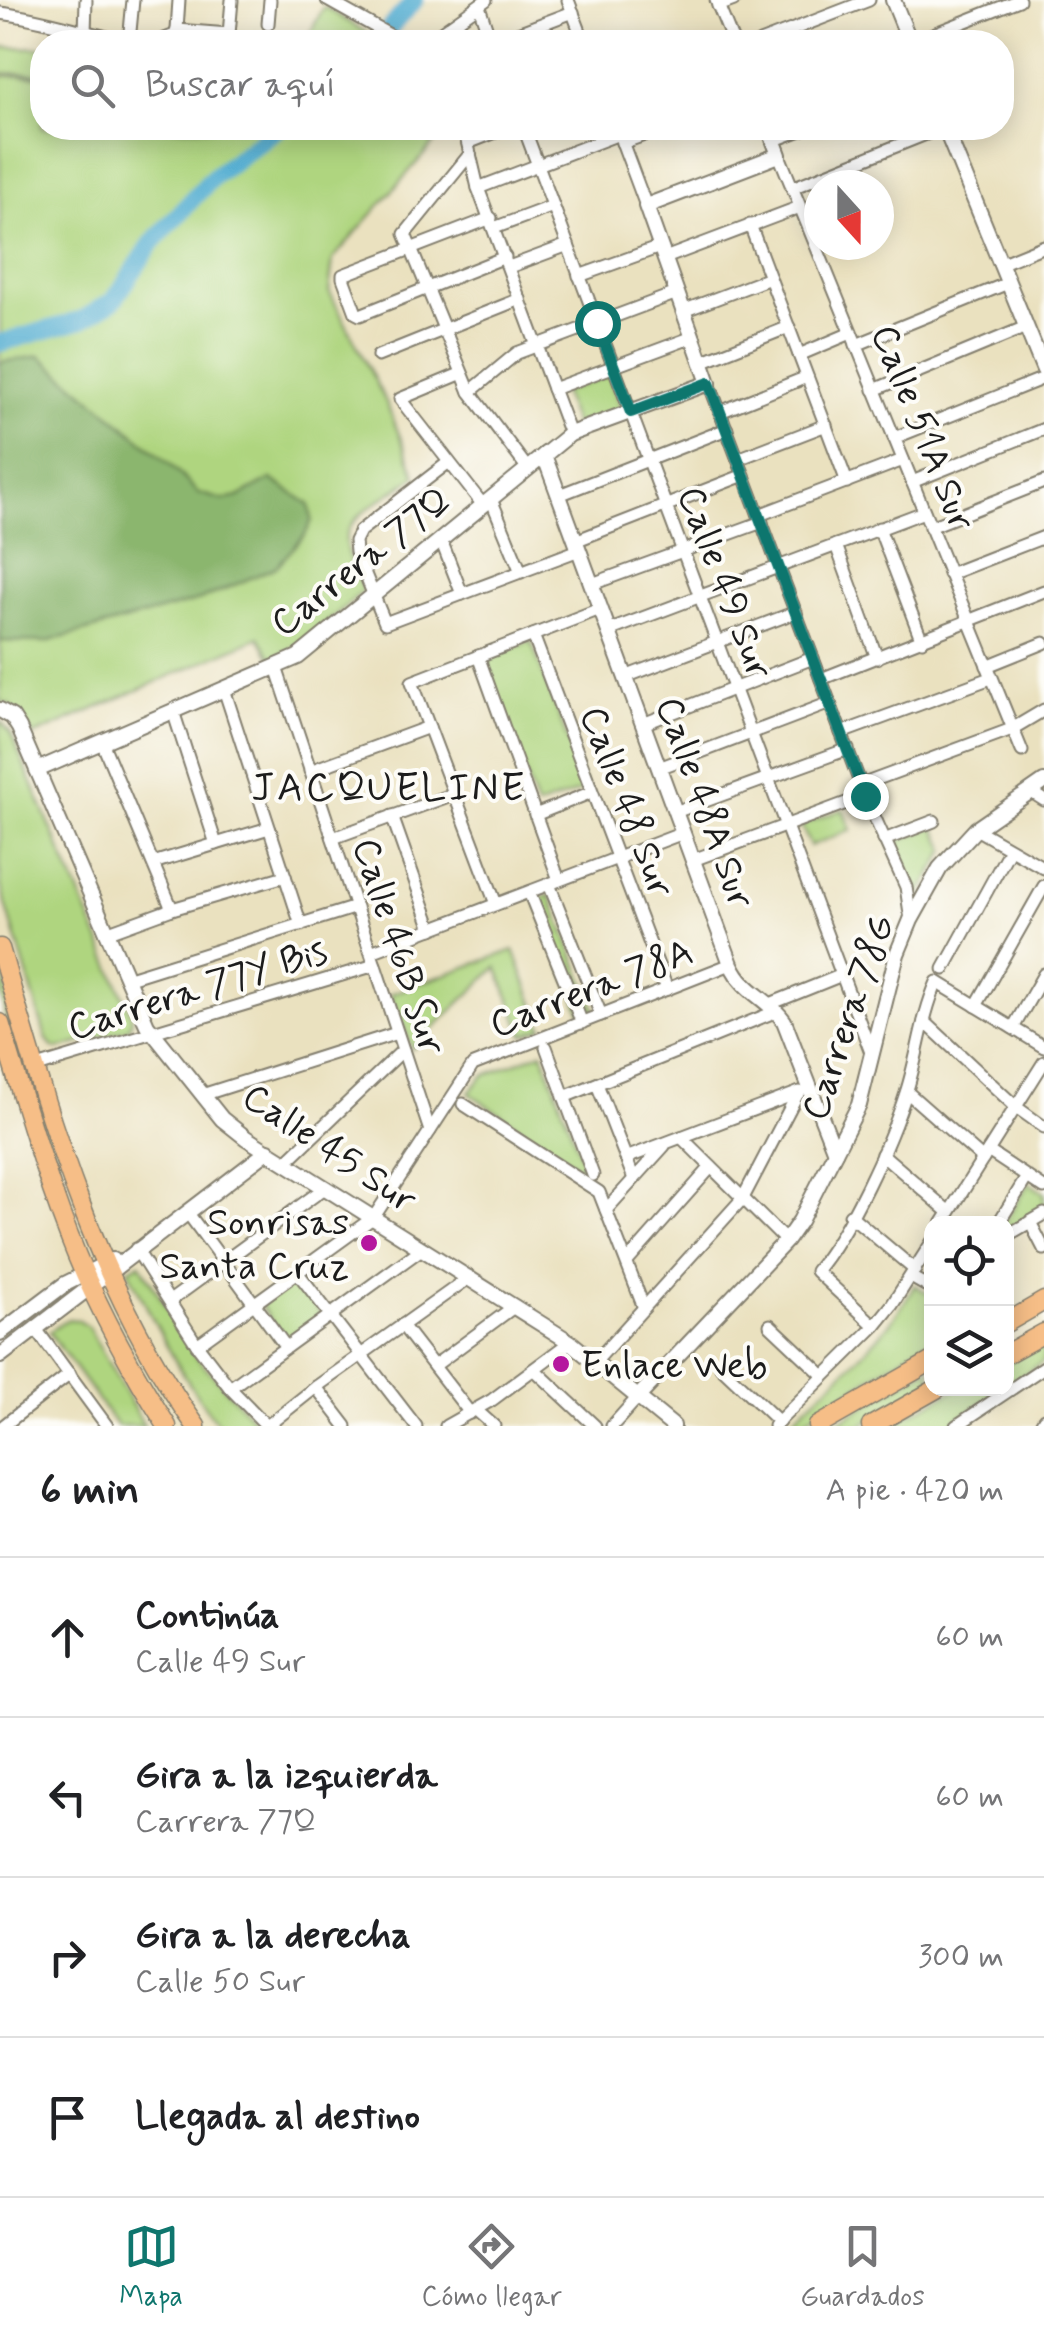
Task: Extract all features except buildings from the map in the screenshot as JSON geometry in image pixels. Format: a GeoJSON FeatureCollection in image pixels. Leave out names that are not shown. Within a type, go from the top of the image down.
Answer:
{"type":"FeatureCollection","features":[{"type":"Feature","properties":{"kind":"main road"},"geometry":{"type":"LineString","coordinates":[[0,948],[75,1190],[106,1269],[145,1348],[196,1426]]}},
{"type":"Feature","properties":{"kind":"main road"},"geometry":{"type":"LineString","coordinates":[[0,1023],[5,1060],[88,1280],[124,1353],[167,1426]]}},
{"type":"Feature","properties":{"kind":"main road"},"geometry":{"type":"LineString","coordinates":[[1014,1318],[1044,1301]]}},
{"type":"Feature","properties":{"kind":"main road"},"geometry":{"type":"LineString","coordinates":[[1014,1350],[1044,1334]]}},
{"type":"Feature","properties":{"kind":"main road"},"geometry":{"type":"LineString","coordinates":[[818,1426],[924,1365]]}},
{"type":"Feature","properties":{"kind":"main road"},"geometry":{"type":"LineString","coordinates":[[872,1426],[924,1396]]}},
{"type":"Feature","properties":{"kind":"street"},"geometry":{"type":"LineString","coordinates":[[84,30],[86,0]]}},
{"type":"Feature","properties":{"kind":"street"},"geometry":{"type":"LineString","coordinates":[[130,30],[132,0]]}},
{"type":"Feature","properties":{"kind":"street"},"geometry":{"type":"LineString","coordinates":[[177,30],[179,0]]}},
{"type":"Feature","properties":{"kind":"street"},"geometry":{"type":"LineString","coordinates":[[230,30],[232,0]]}},
{"type":"Feature","properties":{"kind":"street"},"geometry":{"type":"LineString","coordinates":[[268,24],[270,0]]}},
{"type":"Feature","properties":{"kind":"street"},"geometry":{"type":"LineString","coordinates":[[726,30],[717,3],[734,0]]}},
{"type":"Feature","properties":{"kind":"street"},"geometry":{"type":"LineString","coordinates":[[791,30],[869,0]]}},
{"type":"Feature","properties":{"kind":"street"},"geometry":{"type":"LineString","coordinates":[[893,0],[906,30]]}},
{"type":"Feature","properties":{"kind":"street"},"geometry":{"type":"LineString","coordinates":[[938,30],[1020,0]]}},
{"type":"Feature","properties":{"kind":"street"},"geometry":{"type":"LineString","coordinates":[[332,2],[378,30]]}},
{"type":"Feature","properties":{"kind":"street"},"geometry":{"type":"LineString","coordinates":[[444,30],[482,3],[489,30]]}},
{"type":"Feature","properties":{"kind":"street"},"geometry":{"type":"LineString","coordinates":[[518,30],[570,6],[579,30]]}},
{"type":"Feature","properties":{"kind":"street"},"geometry":{"type":"LineString","coordinates":[[0,13],[46,18],[76,30]]}},
{"type":"Feature","properties":{"kind":"street"},"geometry":{"type":"LineString","coordinates":[[467,140],[478,188],[570,434]]}},
{"type":"Feature","properties":{"kind":"street"},"geometry":{"type":"LineString","coordinates":[[484,140],[469,148],[406,234],[460,374],[528,468]]}},
{"type":"Feature","properties":{"kind":"street","name":"Calle 49 Sur"},"geometry":{"type":"LineString","coordinates":[[529,140],[873,1058]]}},
{"type":"Feature","properties":{"kind":"street"},"geometry":{"type":"LineString","coordinates":[[478,188],[606,140]]}},
{"type":"Feature","properties":{"kind":"street"},"geometry":{"type":"LineString","coordinates":[[621,140],[863,790],[909,894],[911,920]]}},
{"type":"Feature","properties":{"kind":"street","name":"Calle 51A Sur"},"geometry":{"type":"LineString","coordinates":[[772,140],[1022,751]]}},
{"type":"Feature","properties":{"kind":"street"},"geometry":{"type":"LineString","coordinates":[[792,188],[913,140]]}},
{"type":"Feature","properties":{"kind":"street"},"geometry":{"type":"LineString","coordinates":[[948,140],[1044,370]]}},
{"type":"Feature","properties":{"kind":"street"},"geometry":{"type":"LineString","coordinates":[[646,206],[779,156]]}},
{"type":"Feature","properties":{"kind":"street"},"geometry":{"type":"LineString","coordinates":[[553,206],[412,249],[344,275],[356,313],[360,315],[427,288],[568,245]]}},
{"type":"Feature","properties":{"kind":"street"},"geometry":{"type":"LineString","coordinates":[[580,276],[800,207]]}},
{"type":"Feature","properties":{"kind":"street"},"geometry":{"type":"LineString","coordinates":[[750,225],[847,482]]}},
{"type":"Feature","properties":{"kind":"street"},"geometry":{"type":"LineString","coordinates":[[1000,264],[1044,246]]}},
{"type":"Feature","properties":{"kind":"street"},"geometry":{"type":"LineString","coordinates":[[684,311],[770,278]]}},
{"type":"Feature","properties":{"kind":"street"},"geometry":{"type":"LineString","coordinates":[[799,355],[1008,283]]}},
{"type":"Feature","properties":{"kind":"street"},"geometry":{"type":"LineString","coordinates":[[470,392],[517,354],[677,292]]}},
{"type":"Feature","properties":{"kind":"street"},"geometry":{"type":"LineString","coordinates":[[378,356],[520,298]]}},
{"type":"Feature","properties":{"kind":"street"},"geometry":{"type":"LineString","coordinates":[[702,362],[789,327]]}},
{"type":"Feature","properties":{"kind":"street"},"geometry":{"type":"LineString","coordinates":[[874,390],[1026,327]]}},
{"type":"Feature","properties":{"kind":"street"},"geometry":{"type":"LineString","coordinates":[[554,390],[693,337]]}},
{"type":"Feature","properties":{"kind":"street"},"geometry":{"type":"LineString","coordinates":[[460,374],[400,399],[448,462],[487,502],[520,572]]}},
{"type":"Feature","properties":{"kind":"street"},"geometry":{"type":"LineString","coordinates":[[720,412],[807,377]]}},
{"type":"Feature","properties":{"kind":"street"},"geometry":{"type":"LineString","coordinates":[[894,438],[1044,378]]}},
{"type":"Feature","properties":{"kind":"street","name":"Carrera 77Q"},"geometry":{"type":"LineString","coordinates":[[37,770],[304,652],[570,434],[709,383]]}},
{"type":"Feature","properties":{"kind":"street"},"geometry":{"type":"LineString","coordinates":[[738,459],[826,425]]}},
{"type":"Feature","properties":{"kind":"street"},"geometry":{"type":"LineString","coordinates":[[559,496],[726,429]]}},
{"type":"Feature","properties":{"kind":"street"},"geometry":{"type":"LineString","coordinates":[[912,482],[1044,429]]}},
{"type":"Feature","properties":{"kind":"street","name":"Calle 48A Sur"},"geometry":{"type":"LineString","coordinates":[[544,455],[732,964],[744,986],[774,1008],[789,1030],[804,1090],[834,1152]]}},
{"type":"Feature","properties":{"kind":"street"},"geometry":{"type":"LineString","coordinates":[[592,584],[683,551],[903,460]]}},
{"type":"Feature","properties":{"kind":"street"},"geometry":{"type":"LineString","coordinates":[[448,462],[360,531],[355,541],[385,623],[520,572],[666,505],[744,476]]}},
{"type":"Feature","properties":{"kind":"street"},"geometry":{"type":"LineString","coordinates":[[930,527],[1044,482]]}},
{"type":"Feature","properties":{"kind":"street"},"geometry":{"type":"LineString","coordinates":[[608,631],[924,512]]}},
{"type":"Feature","properties":{"kind":"street"},"geometry":{"type":"LineString","coordinates":[[880,528],[922,641]]}},
{"type":"Feature","properties":{"kind":"street"},"geometry":{"type":"LineString","coordinates":[[949,574],[1044,536]]}},
{"type":"Feature","properties":{"kind":"street"},"geometry":{"type":"LineString","coordinates":[[441,540],[462,594]]}},
{"type":"Feature","properties":{"kind":"street"},"geometry":{"type":"LineString","coordinates":[[836,545],[877,658]]}},
{"type":"Feature","properties":{"kind":"street"},"geometry":{"type":"LineString","coordinates":[[821,679],[1044,592]]}},
{"type":"Feature","properties":{"kind":"street"},"geometry":{"type":"LineString","coordinates":[[496,904],[412,682],[600,609]]}},
{"type":"Feature","properties":{"kind":"street"},"geometry":{"type":"LineString","coordinates":[[625,676],[796,612]]}},
{"type":"Feature","properties":{"kind":"street","name":"Calle 48 Sur"},"geometry":{"type":"LineString","coordinates":[[533,635],[667,989]]}},
{"type":"Feature","properties":{"kind":"street"},"geometry":{"type":"LineString","coordinates":[[842,734],[989,672],[1044,643]]}},
{"type":"Feature","properties":{"kind":"street"},"geometry":{"type":"LineString","coordinates":[[478,656],[536,815],[554,882],[601,1015]]}},
{"type":"Feature","properties":{"kind":"street"},"geometry":{"type":"LineString","coordinates":[[642,724],[813,658]]}},
{"type":"Feature","properties":{"kind":"street","name":"Calle 46B Sur"},"geometry":{"type":"LineString","coordinates":[[276,667],[430,1131]]}},
{"type":"Feature","properties":{"kind":"street"},"geometry":{"type":"LineString","coordinates":[[224,689],[301,925]]}},
{"type":"Feature","properties":{"kind":"street"},"geometry":{"type":"LineString","coordinates":[[659,768],[830,703]]}},
{"type":"Feature","properties":{"kind":"street"},"geometry":{"type":"LineString","coordinates":[[693,860],[1012,729],[1044,710]]}},
{"type":"Feature","properties":{"kind":"street"},"geometry":{"type":"LineString","coordinates":[[173,711],[216,844]]}},
{"type":"Feature","properties":{"kind":"street","name":"Calle 45 Sur"},"geometry":{"type":"LineString","coordinates":[[6,713],[37,770],[152,1033],[230,1126],[570,1342],[673,1426]]}},
{"type":"Feature","properties":{"kind":"street"},"geometry":{"type":"LineString","coordinates":[[310,770],[429,727]]}},
{"type":"Feature","properties":{"kind":"street"},"geometry":{"type":"LineString","coordinates":[[102,742],[172,909]]}},
{"type":"Feature","properties":{"kind":"street"},"geometry":{"type":"LineString","coordinates":[[675,812],[848,750]]}},
{"type":"Feature","properties":{"kind":"street","name":"Carrera 78G"},"geometry":{"type":"LineString","coordinates":[[612,1426],[800,1222],[858,1106],[897,954],[911,920],[940,868],[976,829],[1044,782]]}},
{"type":"Feature","properties":{"kind":"street"},"geometry":{"type":"LineString","coordinates":[[536,815],[592,792]]}},
{"type":"Feature","properties":{"kind":"street"},"geometry":{"type":"LineString","coordinates":[[1030,792],[1044,800]]}},
{"type":"Feature","properties":{"kind":"street"},"geometry":{"type":"LineString","coordinates":[[333,838],[454,794]]}},
{"type":"Feature","properties":{"kind":"street"},"geometry":{"type":"LineString","coordinates":[[392,816],[432,928]]}},
{"type":"Feature","properties":{"kind":"street"},"geometry":{"type":"LineString","coordinates":[[884,840],[934,820]]}},
{"type":"Feature","properties":{"kind":"street"},"geometry":{"type":"LineString","coordinates":[[153,863],[269,828]]}},
{"type":"Feature","properties":{"kind":"street"},"geometry":{"type":"LineString","coordinates":[[976,829],[1044,868]]}},
{"type":"Feature","properties":{"kind":"street"},"geometry":{"type":"LineString","coordinates":[[370,952],[683,833]]}},
{"type":"Feature","properties":{"kind":"street"},"geometry":{"type":"LineString","coordinates":[[944,969],[1010,849]]}},
{"type":"Feature","properties":{"kind":"street"},"geometry":{"type":"LineString","coordinates":[[106,932],[285,876]]}},
{"type":"Feature","properties":{"kind":"street"},"geometry":{"type":"LineString","coordinates":[[976,1006],[1044,886]]}},
{"type":"Feature","properties":{"kind":"street"},"geometry":{"type":"LineString","coordinates":[[529,892],[582,1022]]}},
{"type":"Feature","properties":{"kind":"street"},"geometry":{"type":"LineString","coordinates":[[126,979],[356,908]]}},
{"type":"Feature","properties":{"kind":"street","name":"Carrera 78A"},"geometry":{"type":"LineString","coordinates":[[430,1131],[473,1065],[732,964]]}},
{"type":"Feature","properties":{"kind":"street","name":"Carrera 77Y Bis"},"geometry":{"type":"LineString","coordinates":[[37,1068],[375,966]]}},
{"type":"Feature","properties":{"kind":"street"},"geometry":{"type":"LineString","coordinates":[[1012,1028],[1044,974]]}},
{"type":"Feature","properties":{"kind":"street"},"geometry":{"type":"LineString","coordinates":[[564,1096],[774,1008],[842,975]]}},
{"type":"Feature","properties":{"kind":"street"},"geometry":{"type":"LineString","coordinates":[[875,1326],[816,1270],[836,1242],[882,1154],[907,1092],[937,982],[1044,1046]]}},
{"type":"Feature","properties":{"kind":"street"},"geometry":{"type":"LineString","coordinates":[[924,1021],[1016,1107],[1044,1127]]}},
{"type":"Feature","properties":{"kind":"street"},"geometry":{"type":"LineString","coordinates":[[202,1095],[398,1033]]}},
{"type":"Feature","properties":{"kind":"street"},"geometry":{"type":"LineString","coordinates":[[546,1046],[593,1175]]}},
{"type":"Feature","properties":{"kind":"street"},"geometry":{"type":"LineString","coordinates":[[286,1162],[403,1050]]}},
{"type":"Feature","properties":{"kind":"street"},"geometry":{"type":"LineString","coordinates":[[946,1216],[1042,1071]]}},
{"type":"Feature","properties":{"kind":"street"},"geometry":{"type":"LineString","coordinates":[[597,1084],[634,1179]]}},
{"type":"Feature","properties":{"kind":"street"},"geometry":{"type":"LineString","coordinates":[[626,1158],[804,1090]]}},
{"type":"Feature","properties":{"kind":"street"},"geometry":{"type":"LineString","coordinates":[[596,1361],[743,1198],[804,1090]]}},
{"type":"Feature","properties":{"kind":"street"},"geometry":{"type":"LineString","coordinates":[[907,1092],[986,1155],[1044,1188]]}},
{"type":"Feature","properties":{"kind":"street"},"geometry":{"type":"LineString","coordinates":[[463,1104],[599,1192],[644,1308]]}},
{"type":"Feature","properties":{"kind":"street"},"geometry":{"type":"LineString","coordinates":[[197,1345],[374,1216],[430,1131]]}},
{"type":"Feature","properties":{"kind":"street"},"geometry":{"type":"LineString","coordinates":[[682,1137],[786,1241]]}},
{"type":"Feature","properties":{"kind":"street"},"geometry":{"type":"LineString","coordinates":[[606,1210],[667,1143]]}},
{"type":"Feature","properties":{"kind":"street"},"geometry":{"type":"LineString","coordinates":[[0,1356],[88,1280],[268,1151]]}},
{"type":"Feature","properties":{"kind":"street"},"geometry":{"type":"LineString","coordinates":[[882,1154],[943,1216]]}},
{"type":"Feature","properties":{"kind":"street"},"geometry":{"type":"LineString","coordinates":[[626,1262],[711,1167]]}},
{"type":"Feature","properties":{"kind":"street"},"geometry":{"type":"LineString","coordinates":[[1003,1216],[1028,1177]]}},
{"type":"Feature","properties":{"kind":"street"},"geometry":{"type":"LineString","coordinates":[[170,1301],[326,1187]]}},
{"type":"Feature","properties":{"kind":"street"},"geometry":{"type":"LineString","coordinates":[[187,1212],[286,1348]]}},
{"type":"Feature","properties":{"kind":"street"},"geometry":{"type":"LineString","coordinates":[[850,1214],[924,1283]]}},
{"type":"Feature","properties":{"kind":"street"},"geometry":{"type":"LineString","coordinates":[[1014,1231],[1044,1214]]}},
{"type":"Feature","properties":{"kind":"street"},"geometry":{"type":"LineString","coordinates":[[1030,1222],[1044,1248]]}},
{"type":"Feature","properties":{"kind":"street"},"geometry":{"type":"LineString","coordinates":[[230,1388],[423,1248]]}},
{"type":"Feature","properties":{"kind":"street"},"geometry":{"type":"LineString","coordinates":[[136,1249],[197,1345],[230,1388],[267,1426],[470,1277]]}},
{"type":"Feature","properties":{"kind":"street"},"geometry":{"type":"LineString","coordinates":[[722,1367],[776,1424],[875,1326],[924,1255]]}},
{"type":"Feature","properties":{"kind":"street"},"geometry":{"type":"LineString","coordinates":[[298,1273],[416,1426]]}},
{"type":"Feature","properties":{"kind":"street"},"geometry":{"type":"LineString","coordinates":[[0,1333],[55,1291],[88,1280]]}},
{"type":"Feature","properties":{"kind":"street"},"geometry":{"type":"LineString","coordinates":[[434,1366],[514,1306]]}},
{"type":"Feature","properties":{"kind":"street"},"geometry":{"type":"LineString","coordinates":[[770,1324],[824,1376]]}},
{"type":"Feature","properties":{"kind":"street"},"geometry":{"type":"LineString","coordinates":[[402,1326],[473,1412],[494,1426]]}},
{"type":"Feature","properties":{"kind":"street"},"geometry":{"type":"LineString","coordinates":[[36,1328],[101,1424]]}},
{"type":"Feature","properties":{"kind":"street"},"geometry":{"type":"LineString","coordinates":[[446,1426],[473,1412],[570,1342]]}},
{"type":"Feature","properties":{"kind":"street"},"geometry":{"type":"LineString","coordinates":[[956,1426],[1044,1367]]}},
{"type":"Feature","properties":{"kind":"street"},"geometry":{"type":"LineString","coordinates":[[534,1369],[596,1426]]}},
{"type":"Feature","properties":{"kind":"street"},"geometry":{"type":"LineString","coordinates":[[3,1426],[70,1374]]}},
{"type":"Feature","properties":{"kind":"street"},"geometry":{"type":"LineString","coordinates":[[316,1387],[346,1426]]}},
{"type":"Feature","properties":{"kind":"street"},"geometry":{"type":"LineString","coordinates":[[1040,1426],[1044,1419]]}},
{"type":"Feature","properties":{"kind":"green space"},"geometry":{"type":"Polygon","coordinates":[[[324,7],[361,30],[312,30],[324,7]]]}},
{"type":"Feature","properties":{"kind":"green space"},"geometry":{"type":"Polygon","coordinates":[[[1,47],[30,48],[30,74],[0,73],[1,47]]]}},
{"type":"Feature","properties":{"kind":"green space"},"geometry":{"type":"Polygon","coordinates":[[[0,76],[30,76],[30,140],[437,140],[333,259],[329,291],[386,402],[416,476],[364,512],[349,529],[347,551],[363,591],[307,640],[272,659],[259,637],[33,736],[9,704],[0,702],[0,76]]]}},
{"type":"Feature","properties":{"kind":"green space"},"geometry":{"type":"Polygon","coordinates":[[[40,356],[170,464],[198,493],[223,500],[238,497],[271,479],[309,504],[312,520],[305,535],[276,567],[200,600],[46,642],[0,641],[0,362],[40,356]]]}},
{"type":"Feature","properties":{"kind":"green space"},"geometry":{"type":"Polygon","coordinates":[[[609,375],[621,409],[575,426],[562,392],[609,375]]]}},
{"type":"Feature","properties":{"kind":"green space"},"geometry":{"type":"Polygon","coordinates":[[[531,641],[586,789],[537,807],[482,659],[531,641]]]}},
{"type":"Feature","properties":{"kind":"green space"},"geometry":{"type":"Polygon","coordinates":[[[0,720],[10,732],[131,1014],[128,1029],[58,1049],[46,1038],[0,884],[0,720]]]}},
{"type":"Feature","properties":{"kind":"green space"},"geometry":{"type":"Polygon","coordinates":[[[843,809],[851,830],[810,846],[801,825],[843,809]]]}},
{"type":"Feature","properties":{"kind":"green space"},"geometry":{"type":"Polygon","coordinates":[[[934,826],[946,850],[915,903],[910,881],[892,844],[934,826]]]}},
{"type":"Feature","properties":{"kind":"green space"},"geometry":{"type":"Polygon","coordinates":[[[550,895],[596,1011],[582,1016],[536,901],[550,895]]]}},
{"type":"Feature","properties":{"kind":"green space"},"geometry":{"type":"Polygon","coordinates":[[[514,950],[543,1028],[524,1035],[497,967],[412,1049],[390,994],[514,950]]]}},
{"type":"Feature","properties":{"kind":"green space"},"geometry":{"type":"Polygon","coordinates":[[[0,967],[58,1161],[54,1162],[18,1066],[5,1017],[0,967]]]}},
{"type":"Feature","properties":{"kind":"green space"},"geometry":{"type":"Polygon","coordinates":[[[542,1052],[587,1173],[469,1093],[483,1076],[542,1052]]]}},
{"type":"Feature","properties":{"kind":"green space"},"geometry":{"type":"Polygon","coordinates":[[[1029,1183],[1044,1193],[1044,1209],[1014,1228],[1014,1216],[1008,1216],[1029,1183]]]}},
{"type":"Feature","properties":{"kind":"green space"},"geometry":{"type":"Polygon","coordinates":[[[140,1263],[194,1354],[259,1426],[220,1426],[206,1408],[170,1351],[128,1270],[140,1263]]]}},
{"type":"Feature","properties":{"kind":"green space"},"geometry":{"type":"Polygon","coordinates":[[[296,1279],[322,1316],[286,1341],[260,1305],[296,1279]]]}},
{"type":"Feature","properties":{"kind":"green space"},"geometry":{"type":"Polygon","coordinates":[[[914,1285],[924,1291],[924,1343],[795,1426],[785,1426],[873,1343],[914,1285]]]}},
{"type":"Feature","properties":{"kind":"green space"},"geometry":{"type":"Polygon","coordinates":[[[68,1319],[88,1327],[144,1426],[117,1426],[49,1332],[68,1319]]]}},
{"type":"Feature","properties":{"kind":"green space"},"geometry":{"type":"Polygon","coordinates":[[[1044,1342],[1044,1361],[1014,1381],[1014,1358],[1044,1342]]]}},
{"type":"Feature","properties":{"kind":"green space"},"geometry":{"type":"Polygon","coordinates":[[[924,1371],[924,1389],[860,1426],[831,1426],[924,1371]]]}},
{"type":"Feature","properties":{"kind":"green space"},"geometry":{"type":"Polygon","coordinates":[[[943,1396],[992,1396],[947,1426],[888,1426],[943,1396]]]}},
{"type":"Feature","properties":{"kind":"waterway"},"geometry":{"type":"LineString","coordinates":[[388,30],[415,0]]}},
{"type":"Feature","properties":{"kind":"waterway"},"geometry":{"type":"LineString","coordinates":[[0,343],[82,320],[114,300],[152,243],[213,177],[262,140]]}},
{"type":"Feature","properties":{"kind":"place","name":"Sonrisas Santa Cruz"},"geometry":{"type":"Point","coordinates":[369,1243]}},
{"type":"Feature","properties":{"kind":"place","name":"Enlace Web"},"geometry":{"type":"Point","coordinates":[561,1364]}},
{"type":"Feature","properties":{"kind":"district","name":"JACQUELINE"},"geometry":{"type":"Point","coordinates":[389,786]}},
{"type":"Feature","properties":{"kind":"route"},"geometry":{"type":"LineString","coordinates":[[597,323],[631,412],[709,383],[865,796]]}}]}
